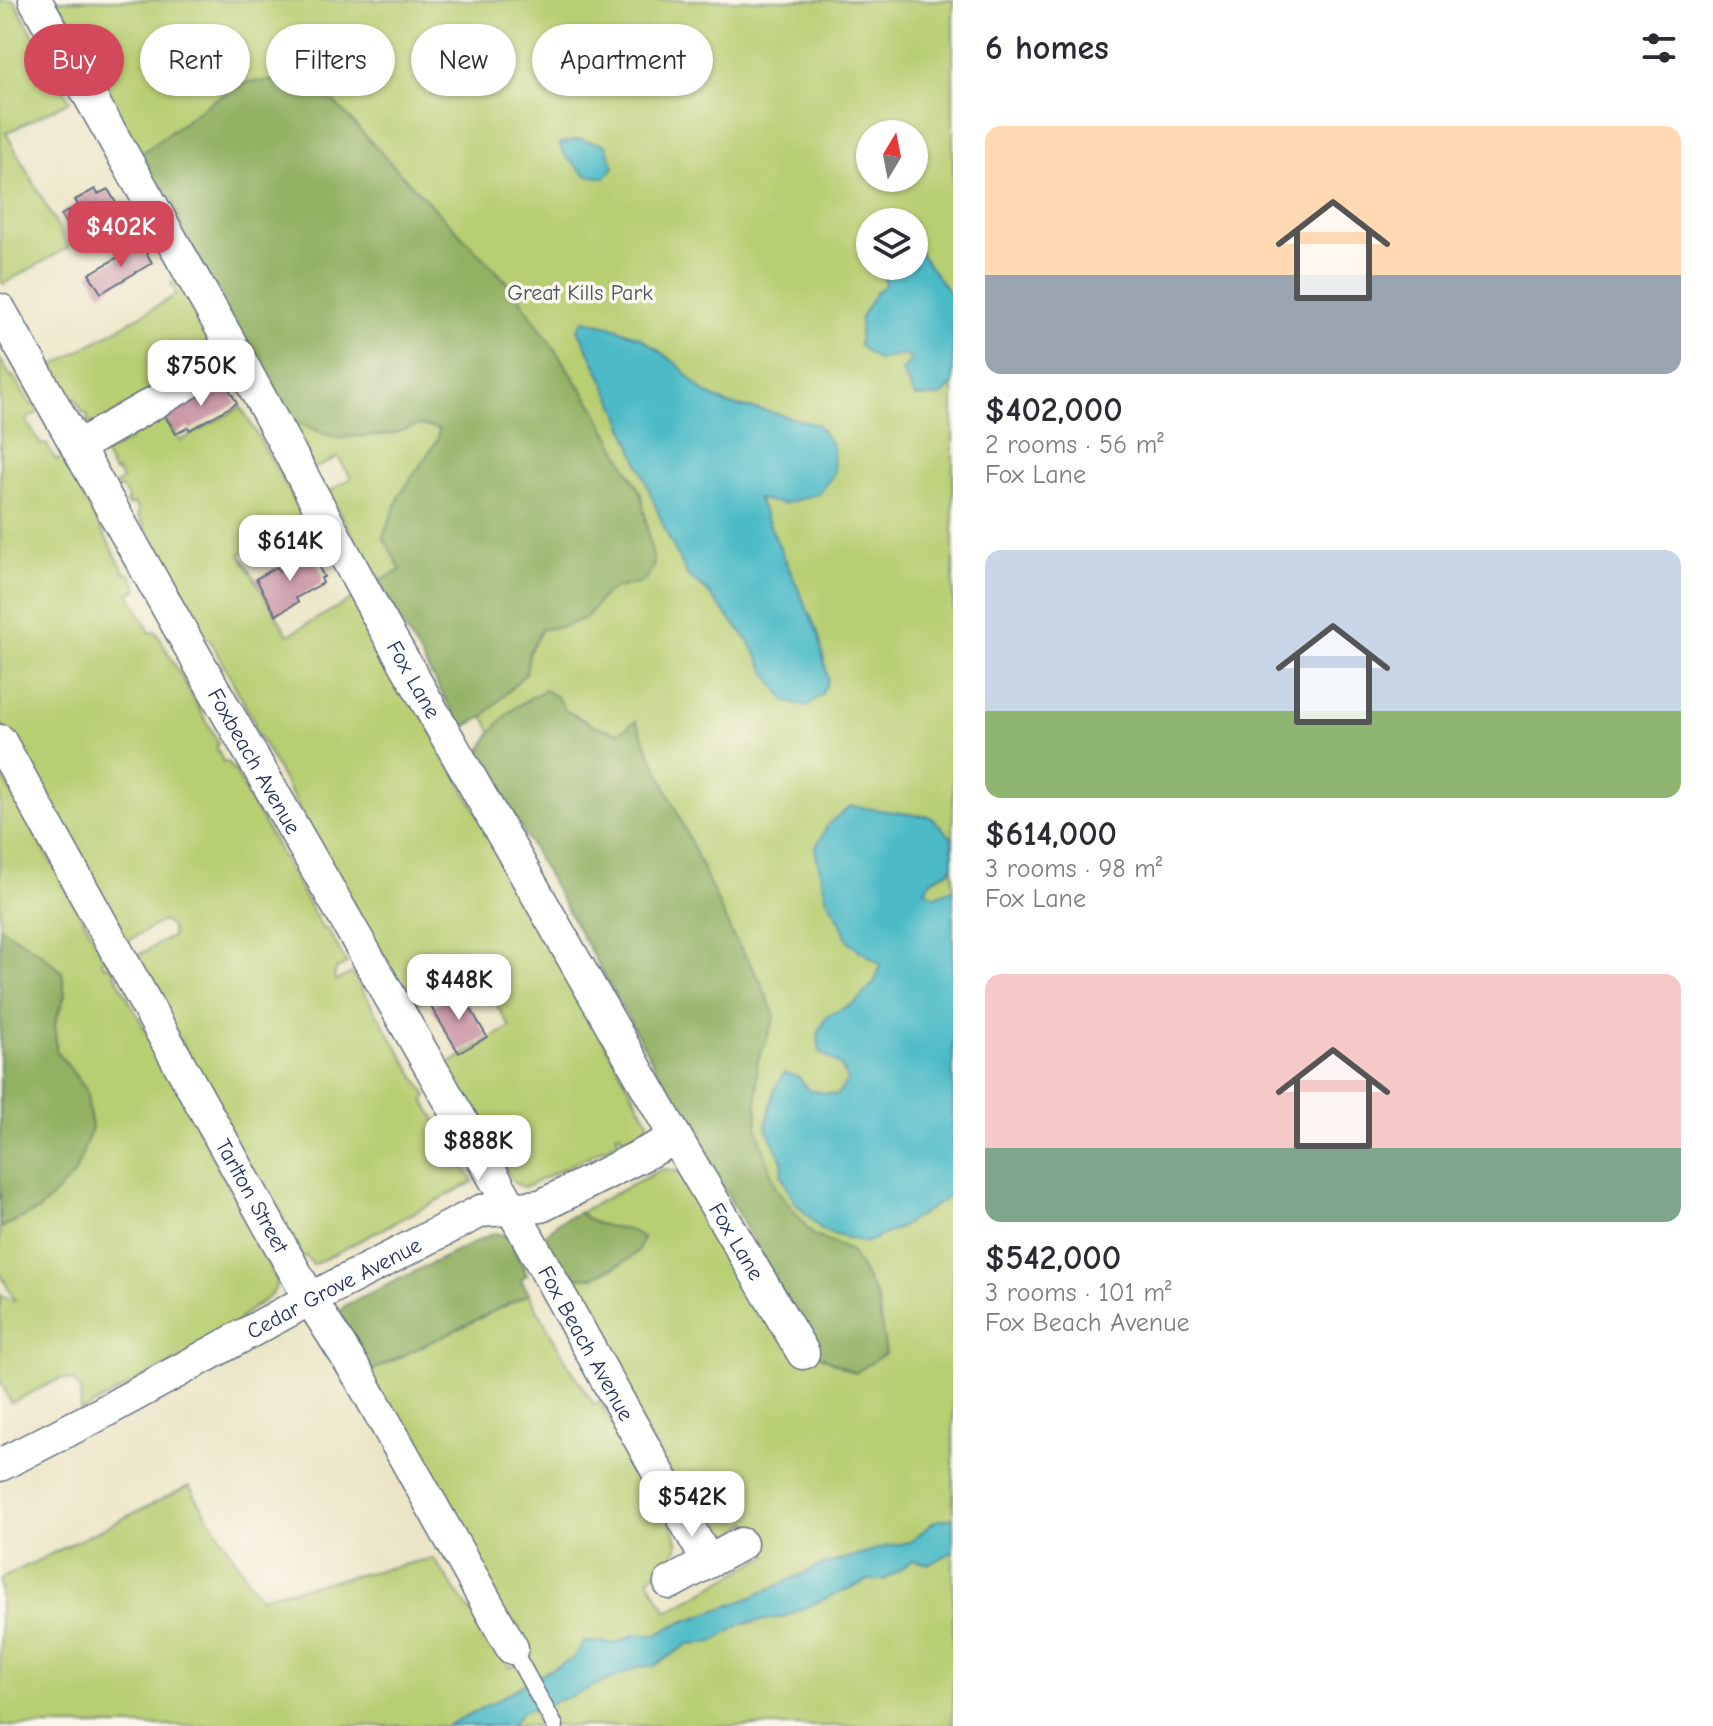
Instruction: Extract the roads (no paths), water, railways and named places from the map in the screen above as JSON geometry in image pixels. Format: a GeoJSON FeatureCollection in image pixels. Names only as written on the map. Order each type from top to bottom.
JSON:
{"type":"FeatureCollection","features":[{"type":"Feature","properties":{"kind":"street","name":"Fox Lane"},"geometry":{"type":"LineString","coordinates":[[35,0],[237,355],[378,616],[676,1138],[803,1353]]}},
{"type":"Feature","properties":{"kind":"street","name":"Foxbeach Avenue"},"geometry":{"type":"LineString","coordinates":[[0,310],[512,1209]]}},
{"type":"Feature","properties":{"kind":"street"},"geometry":{"type":"LineString","coordinates":[[77,447],[237,355]]}},
{"type":"Feature","properties":{"kind":"street","name":"Tarlton Street"},"geometry":{"type":"LineString","coordinates":[[0,741],[310,1299],[359,1376],[512,1648]]}},
{"type":"Feature","properties":{"kind":"street","name":"Cedar Grove Avenue"},"geometry":{"type":"LineString","coordinates":[[0,1465],[481,1211],[541,1206],[676,1138]]}},
{"type":"Feature","properties":{"kind":"street","name":"Fox Beach Avenue"},"geometry":{"type":"LineString","coordinates":[[512,1209],[708,1562]]}},
{"type":"Feature","properties":{"kind":"street"},"geometry":{"type":"LineString","coordinates":[[670,1583],[741,1544]]}},
{"type":"Feature","properties":{"kind":"lane"},"geometry":{"type":"LineString","coordinates":[[512,1648],[555,1726]]}},
{"type":"Feature","properties":{"kind":"water"},"geometry":{"type":"Polygon","coordinates":[[[580,139],[606,145],[614,167],[605,178],[586,175],[566,157],[559,144],[580,139]]]}},
{"type":"Feature","properties":{"kind":"water"},"geometry":{"type":"Polygon","coordinates":[[[928,264],[953,298],[953,385],[941,396],[915,397],[902,372],[911,359],[902,354],[878,360],[859,346],[861,317],[875,294],[886,284],[884,280],[928,280],[928,264]]]}},
{"type":"Feature","properties":{"kind":"water"},"geometry":{"type":"Polygon","coordinates":[[[584,320],[641,338],[677,364],[704,392],[727,404],[818,425],[833,446],[834,474],[818,494],[783,504],[758,499],[819,635],[828,680],[822,694],[807,707],[787,702],[750,643],[707,591],[688,576],[666,532],[616,407],[578,329],[584,320]]]}},
{"type":"Feature","properties":{"kind":"water"},"geometry":{"type":"Polygon","coordinates":[[[851,806],[931,817],[952,838],[953,864],[949,871],[932,879],[925,890],[935,896],[953,889],[953,1194],[901,1227],[865,1243],[823,1231],[796,1204],[781,1175],[783,1163],[766,1127],[774,1091],[784,1073],[799,1077],[808,1090],[837,1095],[848,1080],[841,1066],[820,1052],[818,1034],[827,1016],[855,1003],[875,982],[880,964],[849,943],[826,897],[815,849],[829,823],[851,806]]]}},
{"type":"Feature","properties":{"kind":"water"},"geometry":{"type":"Polygon","coordinates":[[[953,1518],[953,1552],[929,1564],[912,1560],[884,1580],[869,1580],[783,1617],[741,1624],[713,1642],[689,1644],[654,1666],[638,1667],[572,1696],[522,1712],[511,1726],[446,1726],[573,1659],[583,1642],[615,1644],[635,1634],[656,1635],[820,1566],[910,1542],[935,1521],[953,1518]]]}},
{"type":"Feature","properties":{"kind":"park label","name":"Great Kills Park"},"geometry":{"type":"Point","coordinates":[580,292]}}]}
